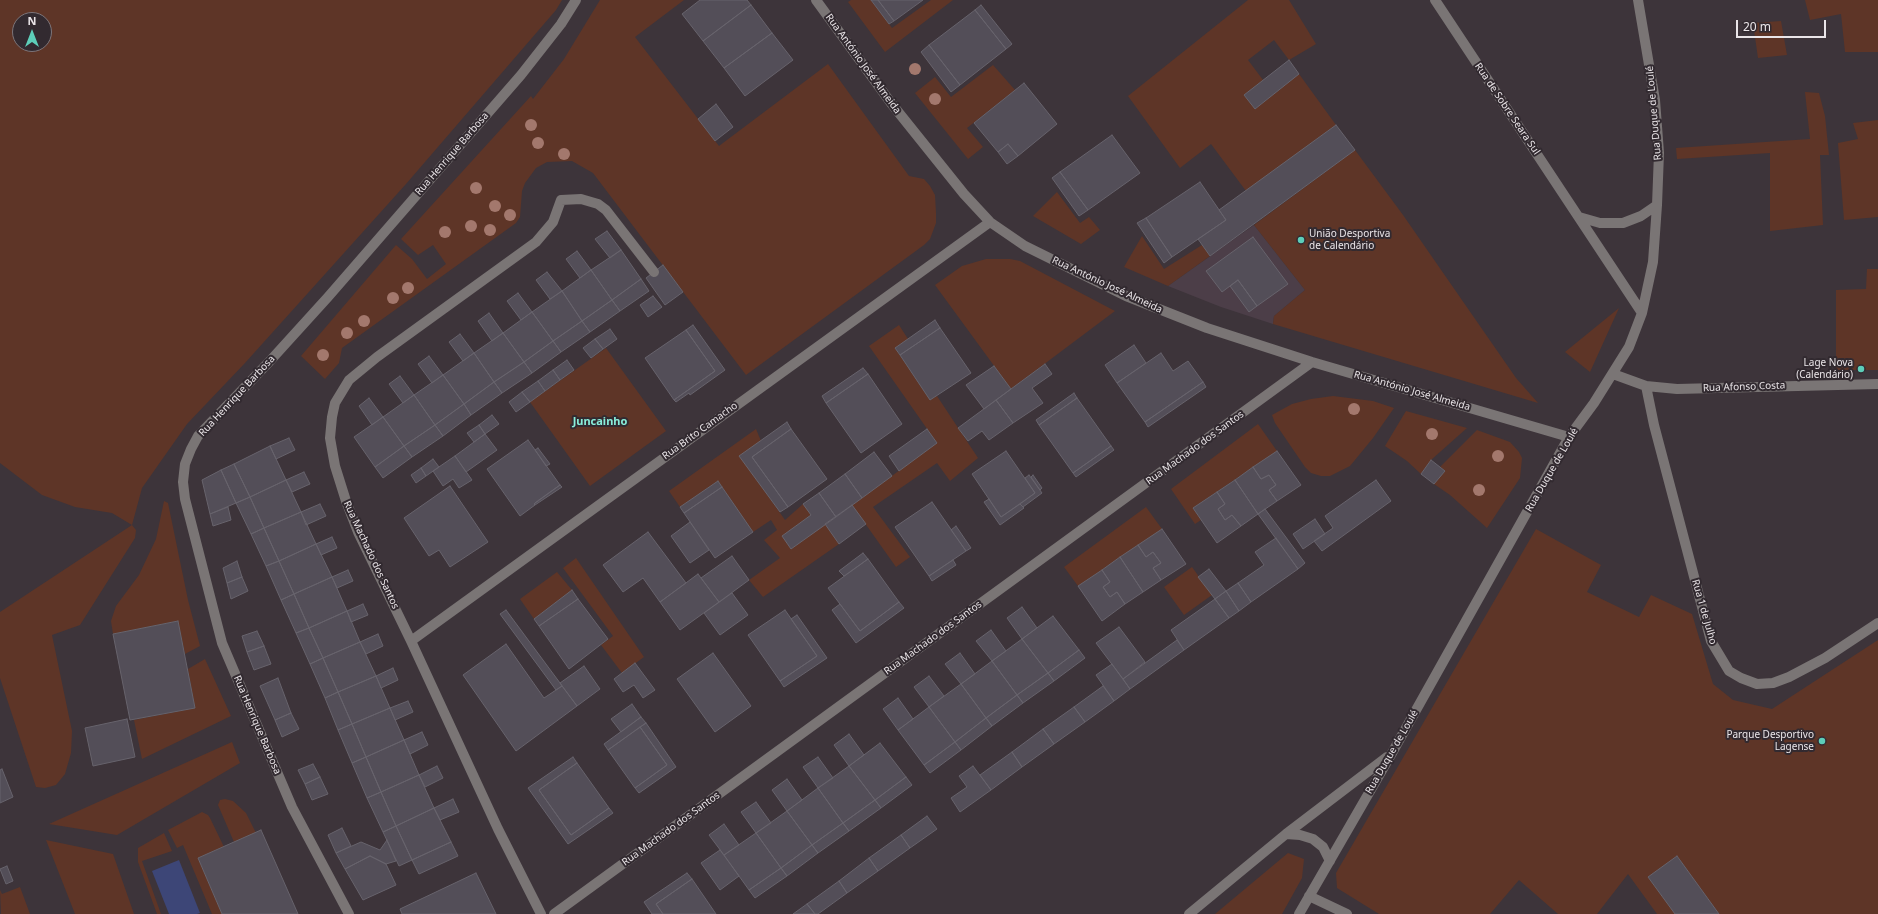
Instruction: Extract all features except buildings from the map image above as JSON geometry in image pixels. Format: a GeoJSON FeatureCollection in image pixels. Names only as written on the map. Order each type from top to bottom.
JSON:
{"type":"FeatureCollection","features":[{"type":"Feature","properties":{"kind":"street","name":"Rua Henrique Barbosa"},"geometry":{"type":"LineString","coordinates":[[349,914],[292,807],[222,643],[185,499],[183,482],[186,464],[191,449],[198,436],[270,362],[521,75],[557,30],[576,0]]}},
{"type":"Feature","properties":{"kind":"street","name":"Rua António José Almeida"},"geometry":{"type":"LineString","coordinates":[[816,0],[938,163],[990,222],[1025,246],[1126,296],[1200,325],[1312,362],[1569,437]]}},
{"type":"Feature","properties":{"kind":"street","name":"Rua de Sobre Seara Sul"},"geometry":{"type":"LineString","coordinates":[[1435,0],[1642,313]]}},
{"type":"Feature","properties":{"kind":"street","name":"Rua Duque de Loulé"},"geometry":{"type":"LineString","coordinates":[[1299,914],[1392,753],[1569,437],[1613,374],[1629,347],[1642,313],[1652,262],[1657,205],[1659,152],[1655,100],[1638,0]]}},
{"type":"Feature","properties":{"kind":"street","name":"Rua Machado dos Santos"},"geometry":{"type":"LineString","coordinates":[[541,914],[494,822],[411,641],[358,532],[338,477],[330,438],[332,417],[335,403],[349,380],[368,364],[536,242],[551,224],[561,200],[581,199],[598,204],[606,210],[654,272]]}},
{"type":"Feature","properties":{"kind":"street"},"geometry":{"type":"LineString","coordinates":[[1579,217],[1600,223],[1623,223],[1641,216],[1657,205]]}},
{"type":"Feature","properties":{"kind":"street","name":"Rua Brito Camacho"},"geometry":{"type":"LineString","coordinates":[[411,641],[990,222]]}},
{"type":"Feature","properties":{"kind":"street","name":"Rua Machado dos Santos"},"geometry":{"type":"LineString","coordinates":[[554,914],[1312,362]]}},
{"type":"Feature","properties":{"kind":"street","name":"Rua Afonso Costa"},"geometry":{"type":"LineString","coordinates":[[1613,374],[1646,386],[1677,389],[1878,384]]}},
{"type":"Feature","properties":{"kind":"street","name":"Rua 1 de Julho"},"geometry":{"type":"LineString","coordinates":[[1646,386],[1711,641],[1729,671],[1741,678],[1757,684],[1773,683],[1789,678],[1825,658],[1878,623]]}},
{"type":"Feature","properties":{"kind":"street"},"geometry":{"type":"LineString","coordinates":[[1189,914],[1286,834],[1392,753]]}},
{"type":"Feature","properties":{"kind":"street"},"geometry":{"type":"LineString","coordinates":[[1286,834],[1300,835],[1313,839],[1323,847],[1330,861]]}},
{"type":"Feature","properties":{"kind":"street"},"geometry":{"type":"LineString","coordinates":[[1309,896],[1347,914]]}},
{"type":"Feature","properties":{"kind":"shaded area"},"geometry":{"type":"Polygon","coordinates":[[[0,0],[562,0],[556,10],[406,184],[245,363],[187,424],[142,488],[132,525],[112,513],[75,507],[42,495],[0,463],[0,0]]]}},
{"type":"Feature","properties":{"kind":"shaded area"},"geometry":{"type":"Polygon","coordinates":[[[600,0],[684,0],[635,37],[719,146],[828,64],[909,176],[924,179],[930,186],[935,195],[936,223],[930,239],[924,245],[746,375],[593,173],[572,161],[547,162],[536,168],[525,183],[522,191],[520,217],[516,223],[342,348],[339,363],[325,379],[301,356],[396,245],[412,259],[427,279],[446,264],[433,245],[418,255],[401,239],[531,96],[533,99],[564,59],[600,0]]]}},
{"type":"Feature","properties":{"kind":"shaded area"},"geometry":{"type":"Polygon","coordinates":[[[851,0],[871,0],[892,28],[931,0],[953,0],[885,52],[848,2],[851,0]]]}},
{"type":"Feature","properties":{"kind":"shaded area"},"geometry":{"type":"Polygon","coordinates":[[[1248,0],[1289,0],[1316,44],[1289,60],[1274,40],[1248,60],[1263,80],[1244,95],[1255,109],[1299,74],[1336,125],[1246,191],[1211,144],[1180,168],[1128,96],[1248,0]]]}},
{"type":"Feature","properties":{"kind":"shaded area"},"geometry":{"type":"Polygon","coordinates":[[[1805,0],[1878,0],[1878,52],[1845,52],[1841,14],[1810,20],[1805,0]]]}},
{"type":"Feature","properties":{"kind":"shaded area"},"geometry":{"type":"Polygon","coordinates":[[[1781,21],[1787,55],[1758,58],[1753,23],[1781,21]]]}},
{"type":"Feature","properties":{"kind":"shaded area"},"geometry":{"type":"Polygon","coordinates":[[[993,65],[1015,90],[967,128],[983,147],[968,159],[915,93],[935,77],[951,97],[993,65]]]}},
{"type":"Feature","properties":{"kind":"shaded area"},"geometry":{"type":"Polygon","coordinates":[[[1805,92],[1819,93],[1825,116],[1829,155],[1820,155],[1823,225],[1770,231],[1770,153],[1677,159],[1676,148],[1810,139],[1805,92]]]}},
{"type":"Feature","properties":{"kind":"shaded area"},"geometry":{"type":"Polygon","coordinates":[[[1878,120],[1878,217],[1844,220],[1838,143],[1858,139],[1853,123],[1878,120]]]}},
{"type":"Feature","properties":{"kind":"shaded area"},"geometry":{"type":"Polygon","coordinates":[[[1355,150],[1403,215],[1516,378],[1538,403],[1273,324],[1274,316],[1305,290],[1254,225],[1355,150]]]}},
{"type":"Feature","properties":{"kind":"shaded area"},"geometry":{"type":"Polygon","coordinates":[[[1057,192],[1080,223],[1089,217],[1100,230],[1081,244],[1033,216],[1057,192]]]}},
{"type":"Feature","properties":{"kind":"shaded area"},"geometry":{"type":"Polygon","coordinates":[[[1254,225],[1305,290],[1274,316],[1273,324],[1221,307],[1168,286],[1254,225]]]}},
{"type":"Feature","properties":{"kind":"shaded area"},"geometry":{"type":"Polygon","coordinates":[[[1142,236],[1164,269],[1202,245],[1210,256],[1168,286],[1124,267],[1142,236]]]}},
{"type":"Feature","properties":{"kind":"shaded area"},"geometry":{"type":"Polygon","coordinates":[[[986,259],[1010,259],[1020,261],[1115,311],[1011,389],[935,285],[962,266],[986,259]]]}},
{"type":"Feature","properties":{"kind":"shaded area"},"geometry":{"type":"Polygon","coordinates":[[[1867,269],[1878,269],[1878,370],[1836,370],[1836,290],[1866,289],[1867,269]]]}},
{"type":"Feature","properties":{"kind":"shaded area"},"geometry":{"type":"Polygon","coordinates":[[[1619,308],[1590,372],[1565,352],[1619,308]]]}},
{"type":"Feature","properties":{"kind":"shaded area"},"geometry":{"type":"Polygon","coordinates":[[[899,325],[908,339],[895,348],[930,400],[937,396],[978,458],[950,481],[937,463],[873,507],[910,557],[896,567],[852,505],[937,443],[869,346],[899,325]]]}},
{"type":"Feature","properties":{"kind":"shaded area"},"geometry":{"type":"Polygon","coordinates":[[[606,348],[666,431],[590,486],[530,402],[606,348]]]}},
{"type":"Feature","properties":{"kind":"shaded area"},"geometry":{"type":"Polygon","coordinates":[[[1333,396],[1373,401],[1394,408],[1373,438],[1350,466],[1330,476],[1321,476],[1311,473],[1305,467],[1275,423],[1272,415],[1292,404],[1311,399],[1333,396]]]}},
{"type":"Feature","properties":{"kind":"shaded area"},"geometry":{"type":"Polygon","coordinates":[[[1406,411],[1467,428],[1431,460],[1421,474],[1407,461],[1385,446],[1406,411]]]}},
{"type":"Feature","properties":{"kind":"shaded area"},"geometry":{"type":"Polygon","coordinates":[[[1258,424],[1277,451],[1193,508],[1201,520],[1195,524],[1171,489],[1258,424]]]}},
{"type":"Feature","properties":{"kind":"shaded area"},"geometry":{"type":"Polygon","coordinates":[[[756,429],[761,441],[740,456],[785,520],[803,504],[811,515],[783,536],[791,549],[825,524],[839,544],[763,597],[749,580],[780,558],[764,540],[777,530],[771,520],[753,532],[718,481],[680,507],[669,491],[756,429]]]}},
{"type":"Feature","properties":{"kind":"shaded area"},"geometry":{"type":"Polygon","coordinates":[[[1477,430],[1510,442],[1522,458],[1520,478],[1487,528],[1450,495],[1434,484],[1445,471],[1440,467],[1477,430]]]}},
{"type":"Feature","properties":{"kind":"shaded area"},"geometry":{"type":"Polygon","coordinates":[[[164,501],[168,503],[188,600],[200,646],[185,654],[178,621],[113,634],[111,621],[116,606],[139,575],[156,539],[164,501]]]}},
{"type":"Feature","properties":{"kind":"shaded area"},"geometry":{"type":"Polygon","coordinates":[[[1146,507],[1162,529],[1078,586],[1064,567],[1146,507]]]}},
{"type":"Feature","properties":{"kind":"shaded area"},"geometry":{"type":"Polygon","coordinates":[[[132,525],[136,530],[135,538],[80,625],[52,635],[72,731],[71,753],[65,774],[56,785],[45,788],[36,787],[0,678],[0,612],[132,525]]]}},
{"type":"Feature","properties":{"kind":"shaded area"},"geometry":{"type":"Polygon","coordinates":[[[1536,529],[1601,565],[1587,592],[1639,617],[1651,595],[1692,614],[1713,684],[1733,700],[1772,709],[1878,640],[1878,914],[1719,914],[1677,856],[1648,877],[1675,914],[1657,914],[1628,874],[1597,914],[1558,914],[1519,880],[1490,914],[1379,914],[1337,888],[1336,873],[1536,529]]]}},
{"type":"Feature","properties":{"kind":"shaded area"},"geometry":{"type":"Polygon","coordinates":[[[576,558],[644,657],[622,673],[601,645],[613,636],[563,568],[576,558]]]}},
{"type":"Feature","properties":{"kind":"shaded area"},"geometry":{"type":"Polygon","coordinates":[[[1192,567],[1212,595],[1184,615],[1164,587],[1192,567]]]}},
{"type":"Feature","properties":{"kind":"shaded area"},"geometry":{"type":"Polygon","coordinates":[[[557,572],[572,590],[534,619],[520,599],[557,572]]]}},
{"type":"Feature","properties":{"kind":"shaded area"},"geometry":{"type":"Polygon","coordinates":[[[205,659],[231,716],[142,759],[134,720],[195,708],[188,669],[205,659]]]}},
{"type":"Feature","properties":{"kind":"shaded area"},"geometry":{"type":"Polygon","coordinates":[[[232,742],[240,763],[117,835],[49,824],[232,742]]]}},
{"type":"Feature","properties":{"kind":"shaded area"},"geometry":{"type":"Polygon","coordinates":[[[225,799],[233,801],[246,813],[256,833],[234,842],[218,805],[220,800],[225,799]]]}},
{"type":"Feature","properties":{"kind":"shaded area"},"geometry":{"type":"Polygon","coordinates":[[[202,812],[210,818],[224,847],[198,858],[222,914],[212,914],[183,845],[177,848],[168,830],[202,812]]]}},
{"type":"Feature","properties":{"kind":"shaded area"},"geometry":{"type":"Polygon","coordinates":[[[164,833],[172,851],[142,861],[161,914],[157,914],[138,862],[138,848],[164,833]]]}},
{"type":"Feature","properties":{"kind":"shaded area"},"geometry":{"type":"Polygon","coordinates":[[[46,840],[113,854],[134,914],[75,914],[46,840]]]}},
{"type":"Feature","properties":{"kind":"shaded area"},"geometry":{"type":"Polygon","coordinates":[[[1288,853],[1304,859],[1302,878],[1282,914],[1215,914],[1288,853]]]}},
{"type":"Feature","properties":{"kind":"shaded area"},"geometry":{"type":"Polygon","coordinates":[[[20,887],[30,914],[1,914],[0,890],[2,894],[20,887]]]}},
{"type":"Feature","properties":{"kind":"water"},"geometry":{"type":"Polygon","coordinates":[[[179,860],[200,913],[169,914],[152,871],[179,860]]]}},
{"type":"Feature","properties":{"kind":"place","name":"União Desportiva de Calendário"},"geometry":{"type":"Point","coordinates":[1301,240]}},
{"type":"Feature","properties":{"kind":"place","name":"Lage Nova (Calendário)"},"geometry":{"type":"Point","coordinates":[1861,369]}},
{"type":"Feature","properties":{"kind":"place","name":"Parque Desportivo Lagense"},"geometry":{"type":"Point","coordinates":[1822,741]}},
{"type":"Feature","properties":{"kind":"district","name":"Juncainho"},"geometry":{"type":"Point","coordinates":[600,422]}}]}
